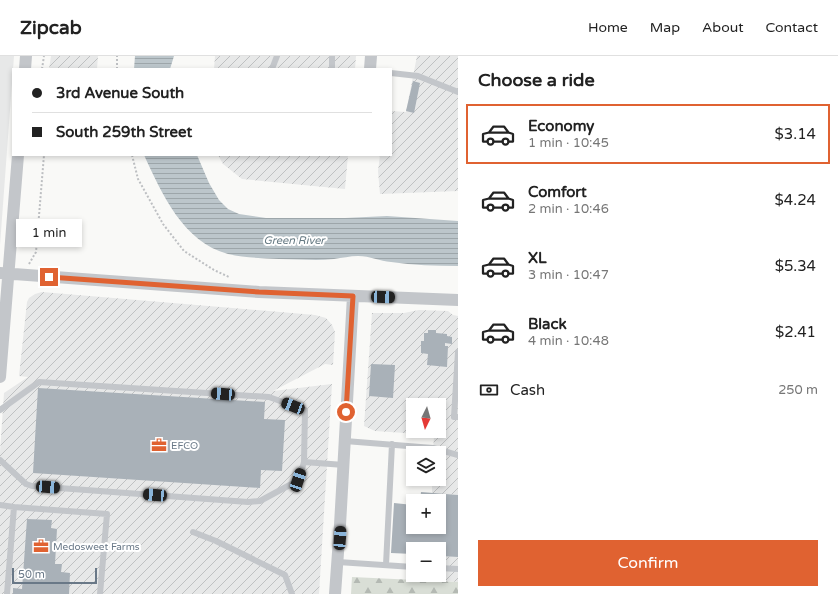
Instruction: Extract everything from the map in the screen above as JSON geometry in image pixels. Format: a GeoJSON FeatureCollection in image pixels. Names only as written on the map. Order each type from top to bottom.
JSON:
{"type":"FeatureCollection","features":[{"type":"Feature","properties":{"kind":"street"},"geometry":{"type":"LineString","coordinates":[[25,68],[26,56]]}},
{"type":"Feature","properties":{"kind":"street"},"geometry":{"type":"LineString","coordinates":[[370,68],[371,56]]}},
{"type":"Feature","properties":{"kind":"street"},"geometry":{"type":"LineString","coordinates":[[0,377],[4,273],[18,156]]}},
{"type":"Feature","properties":{"kind":"street"},"geometry":{"type":"LineString","coordinates":[[4,273],[252,292],[458,300]]}},
{"type":"Feature","properties":{"kind":"street"},"geometry":{"type":"LineString","coordinates":[[335,594],[344,465],[353,296]]}},
{"type":"Feature","properties":{"kind":"lane"},"geometry":{"type":"LineString","coordinates":[[272,68],[277,56]]}},
{"type":"Feature","properties":{"kind":"lane"},"geometry":{"type":"LineString","coordinates":[[332,56],[332,68]]}},
{"type":"Feature","properties":{"kind":"lane"},"geometry":{"type":"LineString","coordinates":[[392,73],[418,76],[458,92]]}},
{"type":"Feature","properties":{"kind":"lane"},"geometry":{"type":"LineString","coordinates":[[458,352],[454,417],[458,417]]}},
{"type":"Feature","properties":{"kind":"lane"},"geometry":{"type":"LineString","coordinates":[[0,410],[38,382],[269,397],[305,410],[304,462],[298,480],[260,501],[248,502],[32,486],[26,484],[0,460]]}},
{"type":"Feature","properties":{"kind":"lane"},"geometry":{"type":"LineString","coordinates":[[345,441],[433,448],[458,455]]}},
{"type":"Feature","properties":{"kind":"lane"},"geometry":{"type":"LineString","coordinates":[[386,565],[392,444]]}},
{"type":"Feature","properties":{"kind":"lane"},"geometry":{"type":"LineString","coordinates":[[304,462],[344,465]]}},
{"type":"Feature","properties":{"kind":"lane"},"geometry":{"type":"LineString","coordinates":[[0,505],[107,514],[100,594]]}},
{"type":"Feature","properties":{"kind":"lane"},"geometry":{"type":"LineString","coordinates":[[7,594],[14,507]]}},
{"type":"Feature","properties":{"kind":"lane"},"geometry":{"type":"LineString","coordinates":[[193,532],[216,541],[285,575],[292,594]]}},
{"type":"Feature","properties":{"kind":"lane"},"geometry":{"type":"LineString","coordinates":[[338,562],[406,566]]}},
{"type":"Feature","properties":{"kind":"lane"},"geometry":{"type":"LineString","coordinates":[[446,568],[458,569]]}},
{"type":"Feature","properties":{"kind":"path"},"geometry":{"type":"LineString","coordinates":[[42,68],[44,56]]}},
{"type":"Feature","properties":{"kind":"path"},"geometry":{"type":"LineString","coordinates":[[117,68],[118,56]]}},
{"type":"Feature","properties":{"kind":"path"},"geometry":{"type":"LineString","coordinates":[[27,267],[36,252],[44,156]]}},
{"type":"Feature","properties":{"kind":"path"},"geometry":{"type":"LineString","coordinates":[[132,156],[138,179],[163,224],[184,251],[214,270],[232,279]]}},
{"type":"Feature","properties":{"kind":"shaded area"},"geometry":{"type":"Polygon","coordinates":[[[0,56],[14,56],[12,68],[0,245],[0,56]]]}},
{"type":"Feature","properties":{"kind":"shaded area"},"geometry":{"type":"Polygon","coordinates":[[[51,56],[98,56],[97,68],[49,68],[51,56]]]}},
{"type":"Feature","properties":{"kind":"shaded area"},"geometry":{"type":"Polygon","coordinates":[[[215,56],[356,56],[355,68],[214,68],[215,56]]]}},
{"type":"Feature","properties":{"kind":"shaded area"},"geometry":{"type":"Polygon","coordinates":[[[417,56],[458,56],[458,191],[380,194],[378,171],[380,156],[392,156],[392,111],[406,112],[417,56]]]}},
{"type":"Feature","properties":{"kind":"shaded area"},"geometry":{"type":"Polygon","coordinates":[[[219,156],[348,156],[345,189],[242,179],[223,164],[219,156]]]}},
{"type":"Feature","properties":{"kind":"shaded area"},"geometry":{"type":"Polygon","coordinates":[[[42,292],[315,315],[326,318],[332,325],[335,332],[333,365],[325,364],[273,391],[332,384],[319,594],[0,594],[0,452],[4,393],[28,377],[19,376],[27,302],[29,298],[35,294],[42,292]]]}},
{"type":"Feature","properties":{"kind":"shaded area"},"geometry":{"type":"Polygon","coordinates":[[[419,310],[448,311],[453,315],[458,316],[458,495],[432,493],[432,486],[446,486],[446,446],[433,446],[434,438],[446,438],[446,398],[406,398],[406,433],[375,431],[364,426],[372,313],[404,313],[419,310]]]}},
{"type":"Feature","properties":{"kind":"shaded area"},"geometry":{"type":"Polygon","coordinates":[[[446,556],[458,557],[458,582],[446,581],[446,556]]]}},
{"type":"Feature","properties":{"kind":"green space"},"geometry":{"type":"Polygon","coordinates":[[[352,577],[406,580],[406,582],[458,582],[458,594],[351,594],[352,577]]]}},
{"type":"Feature","properties":{"kind":"water"},"geometry":{"type":"Polygon","coordinates":[[[135,56],[174,56],[170,68],[134,68],[135,56]]]}},
{"type":"Feature","properties":{"kind":"water","name":"Green River"},"geometry":{"type":"Polygon","coordinates":[[[144,156],[197,156],[209,183],[219,200],[228,209],[239,214],[266,218],[345,218],[387,216],[458,221],[458,266],[408,264],[362,256],[314,260],[254,258],[228,254],[212,248],[198,239],[186,228],[176,215],[158,185],[144,156]]]}},
{"type":"Feature","properties":{"kind":"building"},"geometry":{"type":"Polygon","coordinates":[[[413,81],[420,83],[414,113],[406,111],[413,81]]]}},
{"type":"Feature","properties":{"kind":"building"},"geometry":{"type":"Polygon","coordinates":[[[428,330],[436,330],[436,333],[447,334],[447,336],[452,337],[452,344],[445,343],[445,346],[448,346],[447,367],[427,365],[428,354],[421,353],[421,341],[424,341],[424,333],[428,333],[428,330]]]}},
{"type":"Feature","properties":{"kind":"building"},"geometry":{"type":"Polygon","coordinates":[[[371,364],[395,365],[393,398],[369,396],[371,364]]]}},
{"type":"Feature","properties":{"kind":"building","name":"EFCO"},"geometry":{"type":"Polygon","coordinates":[[[38,388],[265,402],[264,419],[285,420],[282,471],[261,470],[260,488],[33,473],[38,388]]]}},
{"type":"Feature","properties":{"kind":"building"},"geometry":{"type":"Polygon","coordinates":[[[421,492],[446,494],[421,494],[421,492]]]}},
{"type":"Feature","properties":{"kind":"building"},"geometry":{"type":"Polygon","coordinates":[[[446,494],[458,495],[458,557],[446,556],[446,542],[406,542],[406,554],[391,553],[394,503],[406,504],[406,534],[446,534],[446,494]]]}},
{"type":"Feature","properties":{"kind":"building","name":"Medosweet Farms"},"geometry":{"type":"Polygon","coordinates":[[[27,519],[52,520],[51,528],[57,529],[55,564],[62,564],[61,572],[70,573],[69,594],[13,594],[13,588],[22,589],[27,519]]]}},
{"type":"Feature","properties":{"kind":"place","name":"EFCO"},"geometry":{"type":"Point","coordinates":[159,445]}},
{"type":"Feature","properties":{"kind":"place","name":"Medosweet Farms"},"geometry":{"type":"Point","coordinates":[41,546]}},
{"type":"Feature","properties":{"kind":"route"},"geometry":{"type":"LineString","coordinates":[[49,277],[259,292],[353,296],[346,412]]}}]}
